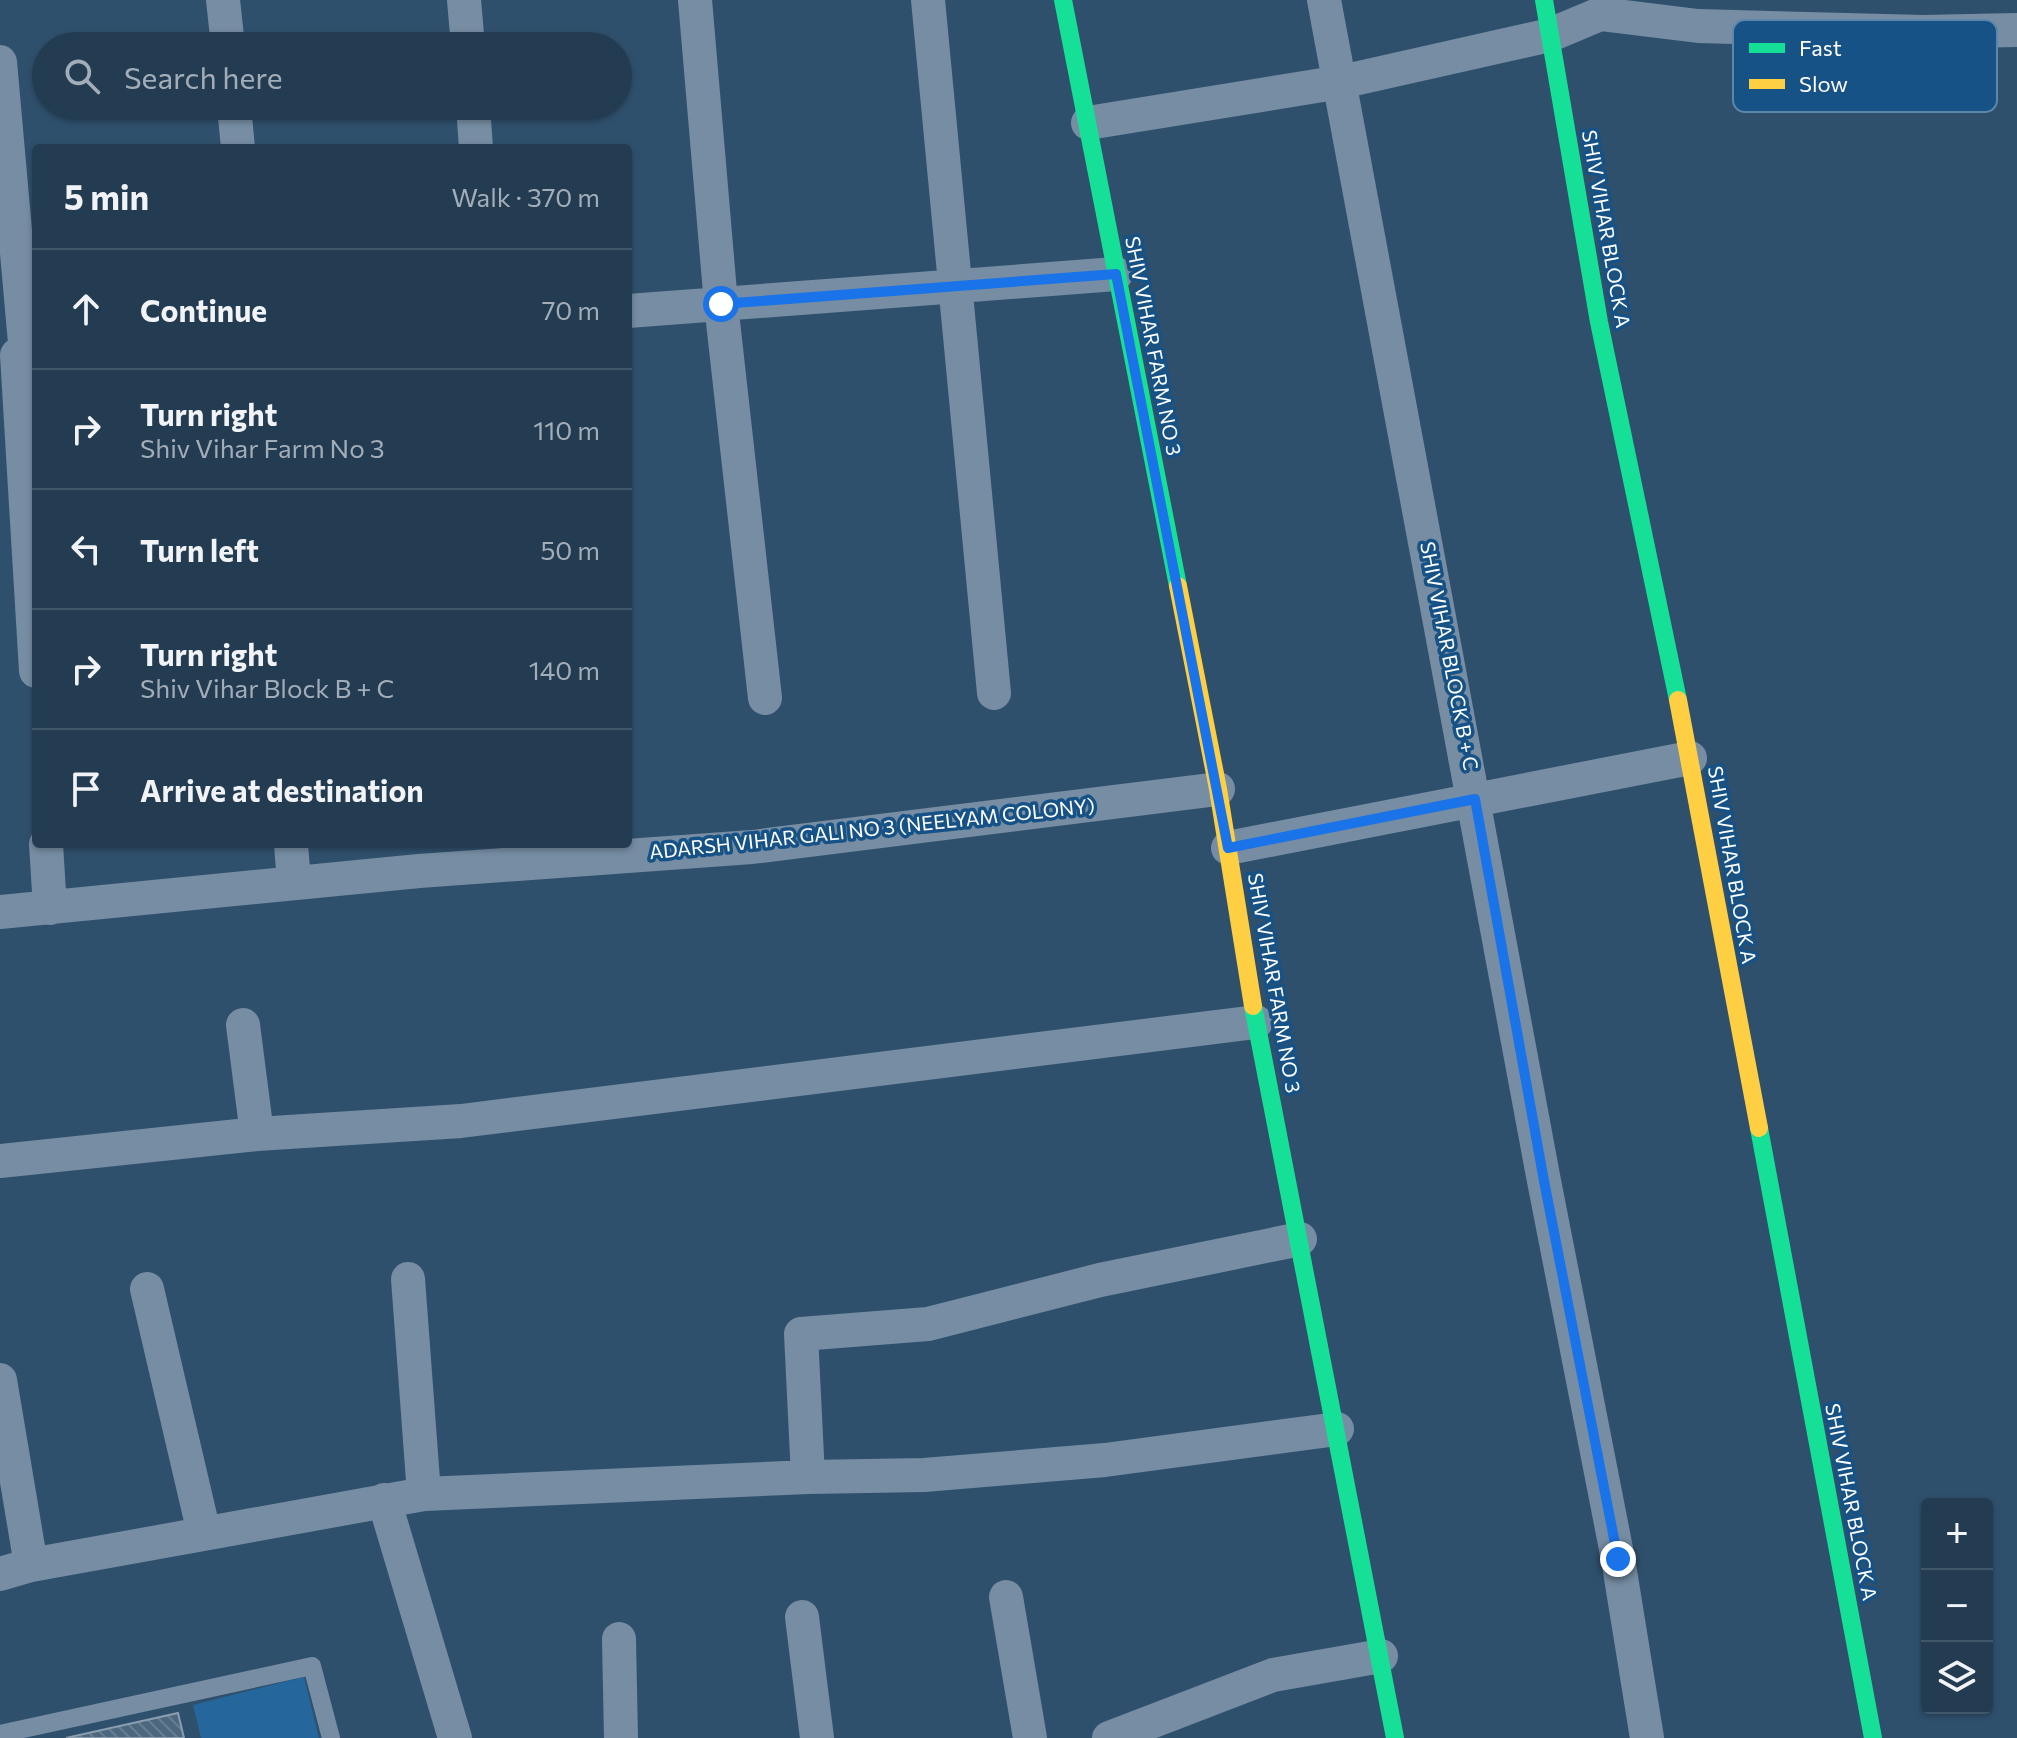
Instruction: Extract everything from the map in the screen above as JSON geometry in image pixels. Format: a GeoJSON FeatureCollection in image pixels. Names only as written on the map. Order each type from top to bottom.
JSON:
{"type":"FeatureCollection","features":[{"type":"Feature","properties":{"kind":"street"},"geometry":{"type":"LineString","coordinates":[[223,0],[226,32]]}},
{"type":"Feature","properties":{"kind":"street"},"geometry":{"type":"LineString","coordinates":[[464,0],[467,32]]}},
{"type":"Feature","properties":{"kind":"street"},"geometry":{"type":"LineString","coordinates":[[695,0],[721,304],[765,698]]}},
{"type":"Feature","properties":{"kind":"street"},"geometry":{"type":"LineString","coordinates":[[928,0],[994,693]]}},
{"type":"Feature","properties":{"kind":"street","name":"SHIV VIHAR FARM NO 3"},"geometry":{"type":"LineString","coordinates":[[1063,0],[1218,789],[1256,1022],[1395,1738]]}},
{"type":"Feature","properties":{"kind":"street","name":"SHIV VIHAR BLOCK B + C"},"geometry":{"type":"LineString","coordinates":[[1324,0],[1544,1181],[1618,1559],[1647,1738]]}},
{"type":"Feature","properties":{"kind":"street","name":"SHIV VIHAR BLOCK A"},"geometry":{"type":"LineString","coordinates":[[1544,0],[1599,322],[1690,758],[1873,1738]]}},
{"type":"Feature","properties":{"kind":"street"},"geometry":{"type":"LineString","coordinates":[[1088,123],[1341,82],[1550,35],[1600,14],[1698,26],[1733,27]]}},
{"type":"Feature","properties":{"kind":"street"},"geometry":{"type":"LineString","coordinates":[[1997,30],[2017,30]]}},
{"type":"Feature","properties":{"kind":"street"},"geometry":{"type":"LineString","coordinates":[[0,62],[32,592]]}},
{"type":"Feature","properties":{"kind":"street"},"geometry":{"type":"LineString","coordinates":[[235,120],[238,144]]}},
{"type":"Feature","properties":{"kind":"street"},"geometry":{"type":"LineString","coordinates":[[474,120],[476,144]]}},
{"type":"Feature","properties":{"kind":"street"},"geometry":{"type":"LineString","coordinates":[[632,311],[1116,274]]}},
{"type":"Feature","properties":{"kind":"street"},"geometry":{"type":"LineString","coordinates":[[1228,848],[1690,758]]}},
{"type":"Feature","properties":{"kind":"street","name":"ADARSH VIHAR GALI NO 3 (NEELYAM COLONY)"},"geometry":{"type":"LineString","coordinates":[[0,912],[419,871],[752,847],[1218,789]]}},
{"type":"Feature","properties":{"kind":"street"},"geometry":{"type":"LineString","coordinates":[[46,848],[50,908]]}},
{"type":"Feature","properties":{"kind":"street"},"geometry":{"type":"LineString","coordinates":[[291,848],[294,883]]}},
{"type":"Feature","properties":{"kind":"street"},"geometry":{"type":"LineString","coordinates":[[0,1161],[257,1134],[461,1121],[1256,1022]]}},
{"type":"Feature","properties":{"kind":"street"},"geometry":{"type":"LineString","coordinates":[[243,1025],[257,1134]]}},
{"type":"Feature","properties":{"kind":"street"},"geometry":{"type":"LineString","coordinates":[[808,1477],[801,1334],[928,1324],[1100,1280],[1300,1239]]}},
{"type":"Feature","properties":{"kind":"street"},"geometry":{"type":"LineString","coordinates":[[408,1279],[424,1494]]}},
{"type":"Feature","properties":{"kind":"street"},"geometry":{"type":"LineString","coordinates":[[147,1289],[204,1533]]}},
{"type":"Feature","properties":{"kind":"street"},"geometry":{"type":"LineString","coordinates":[[0,1380],[15,1570],[424,1494],[808,1477],[924,1475],[1105,1460],[1337,1429]]}},
{"type":"Feature","properties":{"kind":"street"},"geometry":{"type":"LineString","coordinates":[[384,1500],[455,1738]]}},
{"type":"Feature","properties":{"kind":"street"},"geometry":{"type":"LineString","coordinates":[[1006,1597],[1030,1738]]}},
{"type":"Feature","properties":{"kind":"street"},"geometry":{"type":"LineString","coordinates":[[802,1617],[817,1738]]}},
{"type":"Feature","properties":{"kind":"street"},"geometry":{"type":"LineString","coordinates":[[619,1639],[621,1738]]}},
{"type":"Feature","properties":{"kind":"street"},"geometry":{"type":"LineString","coordinates":[[1109,1738],[1273,1675],[1381,1656]]}},
{"type":"Feature","properties":{"kind":"lane"},"geometry":{"type":"LineString","coordinates":[[0,1734],[312,1666],[331,1738]]}},
{"type":"Feature","properties":{"kind":"shaded area"},"geometry":{"type":"Polygon","coordinates":[[[304,1677],[319,1738],[201,1738],[193,1705],[304,1677]]]}},
{"type":"Feature","properties":{"kind":"building"},"geometry":{"type":"Polygon","coordinates":[[[178,1713],[184,1738],[66,1738],[178,1713]]]}},
{"type":"Feature","properties":{"kind":"traffic: fast"},"geometry":{"type":"LineString","coordinates":[[1063,0],[1178,586]]}},
{"type":"Feature","properties":{"kind":"traffic: fast"},"geometry":{"type":"LineString","coordinates":[[1544,0],[1599,322],[1678,700]]}},
{"type":"Feature","properties":{"kind":"traffic: fast"},"geometry":{"type":"LineString","coordinates":[[1253,1006],[1395,1738]]}},
{"type":"Feature","properties":{"kind":"traffic: fast"},"geometry":{"type":"LineString","coordinates":[[1759,1128],[1873,1738]]}},
{"type":"Feature","properties":{"kind":"traffic: slow"},"geometry":{"type":"LineString","coordinates":[[1178,586],[1218,789],[1253,1006]]}},
{"type":"Feature","properties":{"kind":"traffic: slow"},"geometry":{"type":"LineString","coordinates":[[1678,700],[1759,1128]]}},
{"type":"Feature","properties":{"kind":"route"},"geometry":{"type":"LineString","coordinates":[[721,304],[1116,274],[1228,848],[1475,799],[1544,1181],[1618,1559]]}}]}
